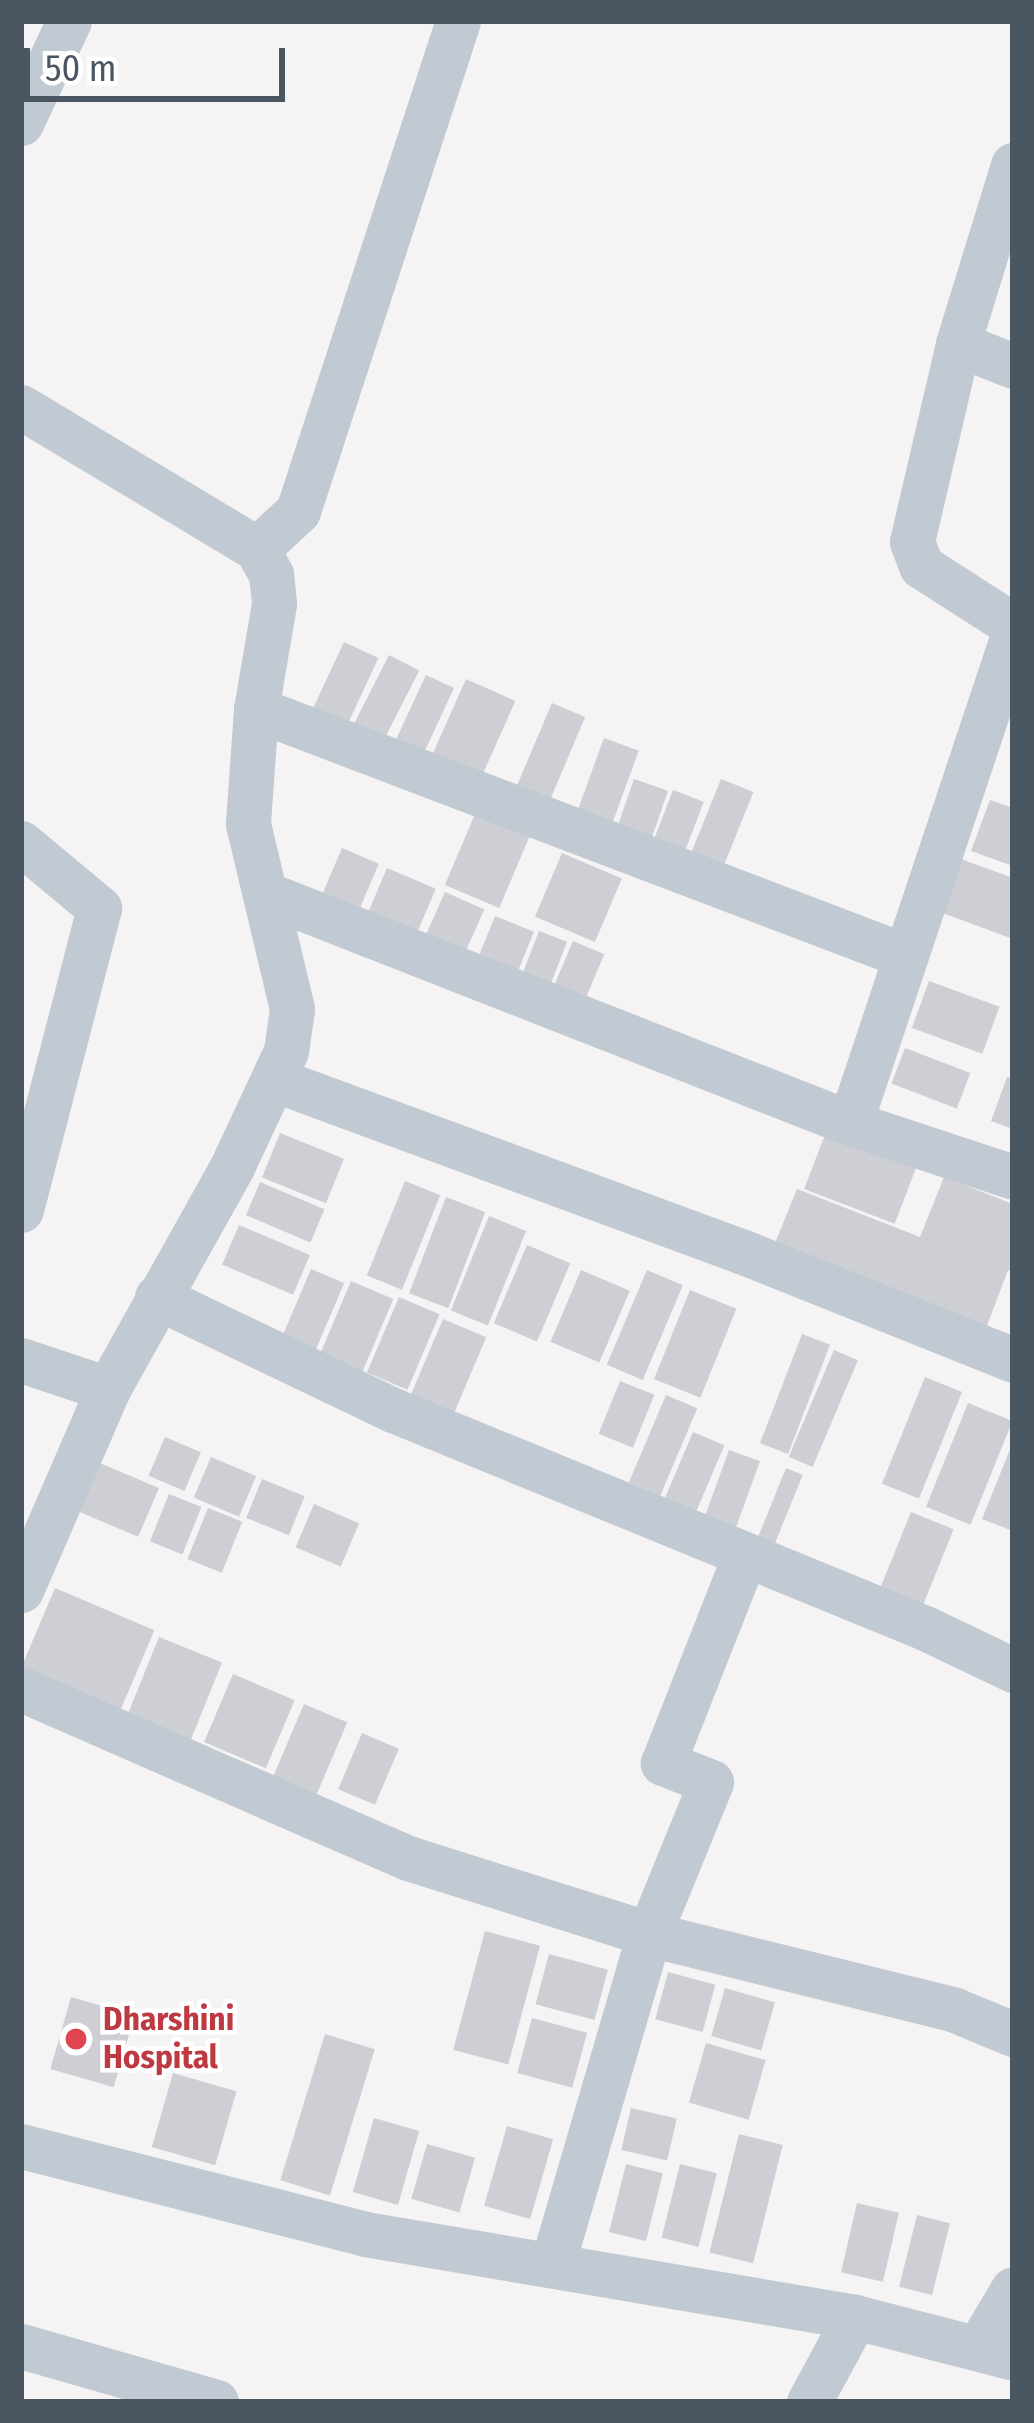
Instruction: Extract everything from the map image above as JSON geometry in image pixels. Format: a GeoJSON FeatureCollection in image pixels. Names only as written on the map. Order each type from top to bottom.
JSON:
{"type":"FeatureCollection","features":[{"type":"Feature","properties":{"kind":"street"},"geometry":{"type":"LineString","coordinates":[[21,123],[69,21]]}},
{"type":"Feature","properties":{"kind":"street"},"geometry":{"type":"LineString","coordinates":[[257,549],[298,511],[458,21]]}},
{"type":"Feature","properties":{"kind":"street"},"geometry":{"type":"LineString","coordinates":[[1013,164],[958,344],[912,552],[921,566],[1013,625]]}},
{"type":"Feature","properties":{"kind":"street"},"geometry":{"type":"LineString","coordinates":[[958,344],[1013,365]]}},
{"type":"Feature","properties":{"kind":"street"},"geometry":{"type":"LineString","coordinates":[[21,407],[257,549],[271,574],[274,604],[256,709],[248,824],[292,1009],[286,1051],[232,1168],[108,1390],[21,1590]]}},
{"type":"Feature","properties":{"kind":"street"},"geometry":{"type":"LineString","coordinates":[[850,1123],[1013,635]]}},
{"type":"Feature","properties":{"kind":"street"},"geometry":{"type":"LineString","coordinates":[[256,709],[906,956]]}},
{"type":"Feature","properties":{"kind":"street"},"geometry":{"type":"LineString","coordinates":[[21,843],[99,908],[24,1190]]}},
{"type":"Feature","properties":{"kind":"street"},"geometry":{"type":"LineString","coordinates":[[266,894],[850,1123],[1013,1178]]}},
{"type":"Feature","properties":{"kind":"street"},"geometry":{"type":"LineString","coordinates":[[273,1079],[741,1251],[1013,1360]]}},
{"type":"Feature","properties":{"kind":"street"},"geometry":{"type":"LineString","coordinates":[[157,1298],[394,1410],[925,1628],[1013,1670]]}},
{"type":"Feature","properties":{"kind":"street"},"geometry":{"type":"LineString","coordinates":[[21,1360],[108,1390]]}},
{"type":"Feature","properties":{"kind":"street"},"geometry":{"type":"LineString","coordinates":[[553,2262],[649,1934],[711,1782],[663,1763],[744,1557]]}},
{"type":"Feature","properties":{"kind":"street"},"geometry":{"type":"LineString","coordinates":[[21,1689],[408,1858],[649,1934],[955,2010],[1013,2034]]}},
{"type":"Feature","properties":{"kind":"street"},"geometry":{"type":"LineString","coordinates":[[21,2146],[365,2234],[457,2253],[553,2262],[855,2317],[996,2352],[1013,2289]]}},
{"type":"Feature","properties":{"kind":"street"},"geometry":{"type":"LineString","coordinates":[[809,2402],[855,2317]]}},
{"type":"Feature","properties":{"kind":"street"},"geometry":{"type":"LineString","coordinates":[[21,2346],[216,2402]]}},
{"type":"Feature","properties":{"kind":"building"},"geometry":{"type":"Polygon","coordinates":[[[344,642],[378,658],[345,730],[311,714],[344,642]]]}},
{"type":"Feature","properties":{"kind":"building"},"geometry":{"type":"Polygon","coordinates":[[[389,655],[419,670],[383,741],[353,725],[389,655]]]}},
{"type":"Feature","properties":{"kind":"building"},"geometry":{"type":"Polygon","coordinates":[[[426,675],[454,688],[423,754],[395,741],[426,675]]]}},
{"type":"Feature","properties":{"kind":"building"},"geometry":{"type":"Polygon","coordinates":[[[466,679],[515,701],[480,780],[431,758],[466,679]]]}},
{"type":"Feature","properties":{"kind":"building"},"geometry":{"type":"Polygon","coordinates":[[[552,703],[585,717],[547,807],[514,793],[552,703]]]}},
{"type":"Feature","properties":{"kind":"building"},"geometry":{"type":"Polygon","coordinates":[[[604,738],[639,751],[611,827],[576,814],[604,738]]]}},
{"type":"Feature","properties":{"kind":"building"},"geometry":{"type":"Polygon","coordinates":[[[634,779],[668,791],[651,841],[617,829],[634,779]]]}},
{"type":"Feature","properties":{"kind":"building"},"geometry":{"type":"Polygon","coordinates":[[[721,779],[753,792],[723,868],[690,855],[721,779]]]}},
{"type":"Feature","properties":{"kind":"building"},"geometry":{"type":"Polygon","coordinates":[[[673,790],[704,802],[683,857],[652,845],[673,790]]]}},
{"type":"Feature","properties":{"kind":"building"},"geometry":{"type":"Polygon","coordinates":[[[990,800],[1013,808],[1013,866],[971,851],[990,800]]]}},
{"type":"Feature","properties":{"kind":"building"},"geometry":{"type":"Polygon","coordinates":[[[475,814],[529,837],[499,908],[445,885],[475,814]]]}},
{"type":"Feature","properties":{"kind":"building"},"geometry":{"type":"Polygon","coordinates":[[[342,848],[379,864],[355,921],[318,905],[342,848]]]}},
{"type":"Feature","properties":{"kind":"building"},"geometry":{"type":"Polygon","coordinates":[[[562,853],[622,878],[595,942],[535,917],[562,853]]]}},
{"type":"Feature","properties":{"kind":"building"},"geometry":{"type":"Polygon","coordinates":[[[961,859],[1013,878],[1013,939],[940,912],[961,859]]]}},
{"type":"Feature","properties":{"kind":"building"},"geometry":{"type":"Polygon","coordinates":[[[387,868],[436,889],[412,945],[363,924],[387,868]]]}},
{"type":"Feature","properties":{"kind":"building"},"geometry":{"type":"Polygon","coordinates":[[[445,892],[484,909],[460,964],[421,947],[445,892]]]}},
{"type":"Feature","properties":{"kind":"building"},"geometry":{"type":"Polygon","coordinates":[[[495,916],[534,932],[514,982],[475,966],[495,916]]]}},
{"type":"Feature","properties":{"kind":"building"},"geometry":{"type":"Polygon","coordinates":[[[539,931],[567,942],[547,993],[519,982],[539,931]]]}},
{"type":"Feature","properties":{"kind":"building"},"geometry":{"type":"Polygon","coordinates":[[[573,941],[604,954],[581,1010],[550,996],[573,941]]]}},
{"type":"Feature","properties":{"kind":"building"},"geometry":{"type":"Polygon","coordinates":[[[929,981],[999,1007],[982,1054],[912,1028],[929,981]]]}},
{"type":"Feature","properties":{"kind":"building"},"geometry":{"type":"Polygon","coordinates":[[[905,1048],[970,1073],[957,1109],[891,1083],[905,1048]]]}},
{"type":"Feature","properties":{"kind":"building"},"geometry":{"type":"Polygon","coordinates":[[[1007,1077],[1013,1079],[1013,1129],[991,1121],[1007,1077]]]}},
{"type":"Feature","properties":{"kind":"building"},"geometry":{"type":"Polygon","coordinates":[[[826,1132],[917,1167],[895,1224],[804,1189],[826,1132]]]}},
{"type":"Feature","properties":{"kind":"building"},"geometry":{"type":"Polygon","coordinates":[[[280,1133],[344,1159],[326,1203],[262,1178],[280,1133]]]}},
{"type":"Feature","properties":{"kind":"building"},"geometry":{"type":"Polygon","coordinates":[[[944,1177],[1013,1204],[1013,1272],[1008,1270],[985,1331],[773,1248],[797,1189],[920,1237],[944,1177]]]}},
{"type":"Feature","properties":{"kind":"building"},"geometry":{"type":"Polygon","coordinates":[[[405,1181],[440,1195],[402,1290],[367,1276],[405,1181]]]}},
{"type":"Feature","properties":{"kind":"building"},"geometry":{"type":"Polygon","coordinates":[[[260,1182],[324,1209],[310,1242],[246,1215],[260,1182]]]}},
{"type":"Feature","properties":{"kind":"building"},"geometry":{"type":"Polygon","coordinates":[[[446,1197],[485,1212],[448,1308],[409,1293],[446,1197]]]}},
{"type":"Feature","properties":{"kind":"building"},"geometry":{"type":"Polygon","coordinates":[[[489,1216],[526,1231],[488,1326],[451,1311],[489,1216]]]}},
{"type":"Feature","properties":{"kind":"building"},"geometry":{"type":"Polygon","coordinates":[[[239,1225],[310,1255],[293,1295],[222,1265],[239,1225]]]}},
{"type":"Feature","properties":{"kind":"building"},"geometry":{"type":"Polygon","coordinates":[[[527,1245],[570,1263],[537,1342],[494,1323],[527,1245]]]}},
{"type":"Feature","properties":{"kind":"building"},"geometry":{"type":"Polygon","coordinates":[[[311,1269],[344,1283],[315,1351],[282,1337],[311,1269]]]}},
{"type":"Feature","properties":{"kind":"building"},"geometry":{"type":"Polygon","coordinates":[[[581,1270],[630,1291],[599,1363],[551,1342],[581,1270]]]}},
{"type":"Feature","properties":{"kind":"building"},"geometry":{"type":"Polygon","coordinates":[[[647,1270],[683,1285],[643,1380],[607,1365],[647,1270]]]}},
{"type":"Feature","properties":{"kind":"building"},"geometry":{"type":"Polygon","coordinates":[[[351,1281],[393,1299],[362,1373],[320,1355],[351,1281]]]}},
{"type":"Feature","properties":{"kind":"building"},"geometry":{"type":"Polygon","coordinates":[[[690,1290],[736,1309],[700,1398],[654,1379],[690,1290]]]}},
{"type":"Feature","properties":{"kind":"building"},"geometry":{"type":"Polygon","coordinates":[[[399,1297],[440,1314],[407,1390],[367,1372],[399,1297]]]}},
{"type":"Feature","properties":{"kind":"building"},"geometry":{"type":"Polygon","coordinates":[[[443,1319],[486,1337],[454,1413],[411,1394],[443,1319]]]}},
{"type":"Feature","properties":{"kind":"building"},"geometry":{"type":"Polygon","coordinates":[[[802,1334],[830,1345],[788,1454],[760,1443],[802,1334]]]}},
{"type":"Feature","properties":{"kind":"building"},"geometry":{"type":"Polygon","coordinates":[[[834,1350],[858,1360],[813,1467],[789,1457],[834,1350]]]}},
{"type":"Feature","properties":{"kind":"building"},"geometry":{"type":"Polygon","coordinates":[[[925,1377],[962,1392],[919,1499],[882,1484],[925,1377]]]}},
{"type":"Feature","properties":{"kind":"building"},"geometry":{"type":"Polygon","coordinates":[[[620,1381],[654,1395],[633,1448],[599,1434],[620,1381]]]}},
{"type":"Feature","properties":{"kind":"building"},"geometry":{"type":"Polygon","coordinates":[[[666,1395],[697,1408],[660,1496],[629,1482],[666,1395]]]}},
{"type":"Feature","properties":{"kind":"building"},"geometry":{"type":"Polygon","coordinates":[[[968,1403],[1013,1421],[971,1525],[926,1507],[968,1403]]]}},
{"type":"Feature","properties":{"kind":"building"},"geometry":{"type":"Polygon","coordinates":[[[693,1432],[724,1445],[696,1512],[664,1499],[693,1432]]]}},
{"type":"Feature","properties":{"kind":"building"},"geometry":{"type":"Polygon","coordinates":[[[165,1437],[201,1452],[184,1491],[149,1476],[165,1437]]]}},
{"type":"Feature","properties":{"kind":"building"},"geometry":{"type":"Polygon","coordinates":[[[1013,1442],[1013,1531],[982,1519],[1013,1442]]]}},
{"type":"Feature","properties":{"kind":"building"},"geometry":{"type":"Polygon","coordinates":[[[729,1450],[760,1461],[735,1531],[704,1520],[729,1450]]]}},
{"type":"Feature","properties":{"kind":"building"},"geometry":{"type":"Polygon","coordinates":[[[211,1457],[256,1476],[239,1517],[194,1498],[211,1457]]]}},
{"type":"Feature","properties":{"kind":"building"},"geometry":{"type":"Polygon","coordinates":[[[88,1458],[159,1488],[138,1537],[67,1507],[88,1458]]]}},
{"type":"Feature","properties":{"kind":"building"},"geometry":{"type":"Polygon","coordinates":[[[786,1468],[803,1475],[772,1552],[755,1545],[786,1468]]]}},
{"type":"Feature","properties":{"kind":"building"},"geometry":{"type":"Polygon","coordinates":[[[262,1479],[305,1496],[289,1535],[246,1518],[262,1479]]]}},
{"type":"Feature","properties":{"kind":"building"},"geometry":{"type":"Polygon","coordinates":[[[169,1494],[201,1507],[182,1554],[150,1541],[169,1494]]]}},
{"type":"Feature","properties":{"kind":"building"},"geometry":{"type":"Polygon","coordinates":[[[314,1504],[359,1523],[341,1566],[296,1547],[314,1504]]]}},
{"type":"Feature","properties":{"kind":"building"},"geometry":{"type":"Polygon","coordinates":[[[208,1508],[242,1522],[222,1573],[187,1559],[208,1508]]]}},
{"type":"Feature","properties":{"kind":"building"},"geometry":{"type":"Polygon","coordinates":[[[911,1512],[954,1529],[921,1610],[878,1593],[911,1512]]]}},
{"type":"Feature","properties":{"kind":"building"},"geometry":{"type":"Polygon","coordinates":[[[55,1588],[154,1630],[121,1709],[21,1667],[55,1588]]]}},
{"type":"Feature","properties":{"kind":"building"},"geometry":{"type":"Polygon","coordinates":[[[159,1637],[222,1662],[190,1741],[127,1716],[159,1637]]]}},
{"type":"Feature","properties":{"kind":"building"},"geometry":{"type":"Polygon","coordinates":[[[233,1674],[295,1700],[266,1768],[204,1742],[233,1674]]]}},
{"type":"Feature","properties":{"kind":"building"},"geometry":{"type":"Polygon","coordinates":[[[304,1704],[347,1722],[316,1795],[273,1777],[304,1704]]]}},
{"type":"Feature","properties":{"kind":"building"},"geometry":{"type":"Polygon","coordinates":[[[362,1733],[399,1749],[375,1805],[338,1789],[362,1733]]]}},
{"type":"Feature","properties":{"kind":"building"},"geometry":{"type":"Polygon","coordinates":[[[485,1931],[540,1946],[508,2065],[453,2050],[485,1931]]]}},
{"type":"Feature","properties":{"kind":"building"},"geometry":{"type":"Polygon","coordinates":[[[549,1954],[608,1970],[594,2020],[536,2004],[549,1954]]]}},
{"type":"Feature","properties":{"kind":"building"},"geometry":{"type":"Polygon","coordinates":[[[668,1972],[715,1985],[703,2032],[655,2019],[668,1972]]]}},
{"type":"Feature","properties":{"kind":"building"},"geometry":{"type":"Polygon","coordinates":[[[725,1988],[775,2002],[761,2050],[711,2036],[725,1988]]]}},
{"type":"Feature","properties":{"kind":"building"},"geometry":{"type":"Polygon","coordinates":[[[71,1997],[134,2015],[114,2087],[50,2069],[71,1997]]]}},
{"type":"Feature","properties":{"kind":"building"},"geometry":{"type":"Polygon","coordinates":[[[532,2018],[587,2033],[572,2088],[517,2073],[532,2018]]]}},
{"type":"Feature","properties":{"kind":"building"},"geometry":{"type":"Polygon","coordinates":[[[325,2034],[375,2049],[330,2196],[280,2180],[325,2034]]]}},
{"type":"Feature","properties":{"kind":"building"},"geometry":{"type":"Polygon","coordinates":[[[706,2043],[766,2060],[749,2120],[689,2103],[706,2043]]]}},
{"type":"Feature","properties":{"kind":"building"},"geometry":{"type":"Polygon","coordinates":[[[173,2073],[236,2091],[215,2165],[152,2147],[173,2073]]]}},
{"type":"Feature","properties":{"kind":"building"},"geometry":{"type":"Polygon","coordinates":[[[631,2108],[677,2119],[667,2160],[621,2150],[631,2108]]]}},
{"type":"Feature","properties":{"kind":"building"},"geometry":{"type":"Polygon","coordinates":[[[374,2118],[419,2131],[398,2205],[353,2192],[374,2118]]]}},
{"type":"Feature","properties":{"kind":"building"},"geometry":{"type":"Polygon","coordinates":[[[507,2126],[553,2139],[530,2219],[484,2206],[507,2126]]]}},
{"type":"Feature","properties":{"kind":"building"},"geometry":{"type":"Polygon","coordinates":[[[739,2134],[783,2145],[753,2263],[709,2252],[739,2134]]]}},
{"type":"Feature","properties":{"kind":"building"},"geometry":{"type":"Polygon","coordinates":[[[427,2144],[475,2158],[459,2213],[411,2199],[427,2144]]]}},
{"type":"Feature","properties":{"kind":"building"},"geometry":{"type":"Polygon","coordinates":[[[626,2164],[663,2173],[646,2241],[609,2232],[626,2164]]]}},
{"type":"Feature","properties":{"kind":"building"},"geometry":{"type":"Polygon","coordinates":[[[680,2164],[717,2173],[698,2247],[662,2238],[680,2164]]]}},
{"type":"Feature","properties":{"kind":"building"},"geometry":{"type":"Polygon","coordinates":[[[857,2203],[899,2213],[883,2282],[841,2272],[857,2203]]]}},
{"type":"Feature","properties":{"kind":"building"},"geometry":{"type":"Polygon","coordinates":[[[917,2215],[950,2223],[932,2295],[899,2287],[917,2215]]]}},
{"type":"Feature","properties":{"kind":"place","name":"Dharshini Hospital"},"geometry":{"type":"Point","coordinates":[76,2039]}}]}
